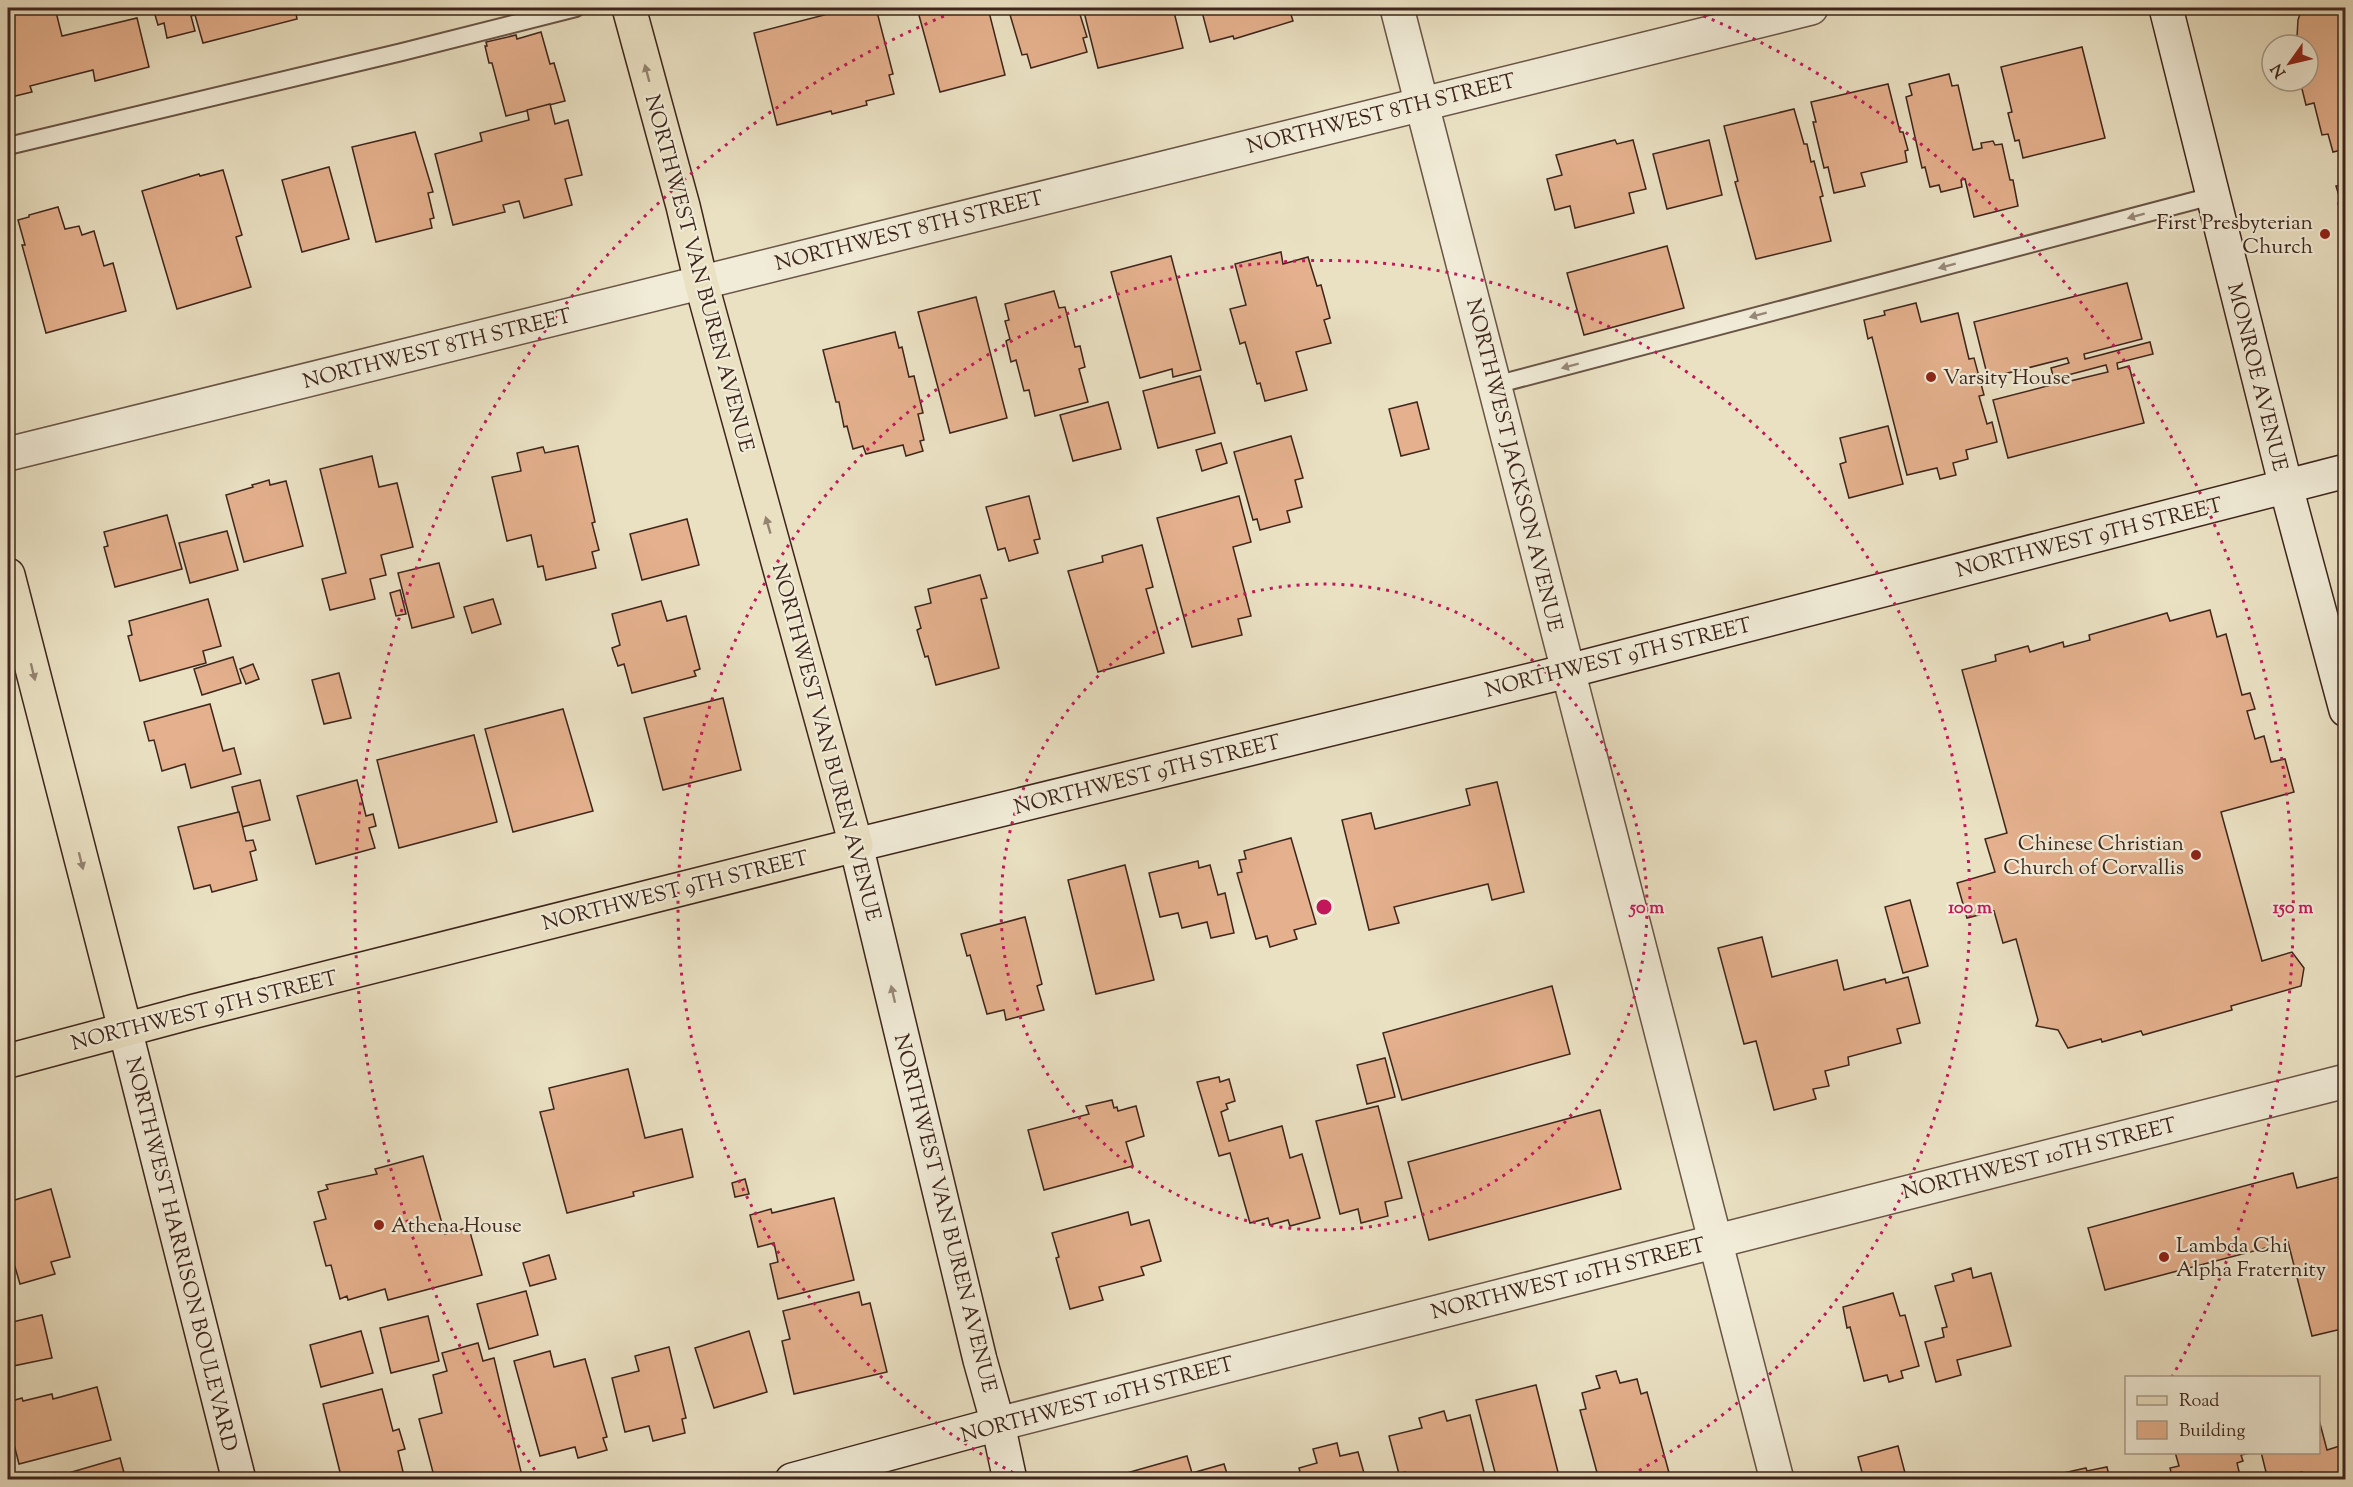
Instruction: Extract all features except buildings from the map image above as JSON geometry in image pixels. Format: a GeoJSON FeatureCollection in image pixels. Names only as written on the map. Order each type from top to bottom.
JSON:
{"type":"FeatureCollection","features":[{"type":"Feature","properties":{"kind":"main road","name":"NORTHWEST VAN BUREN AVENUE"},"geometry":{"type":"LineString","coordinates":[[629,8],[683,206],[701,282],[856,845]]}},
{"type":"Feature","properties":{"kind":"main road","name":"NORTHWEST HARRISON BOULEVARD"},"geometry":{"type":"LineString","coordinates":[[8,575],[125,1029]]}},
{"type":"Feature","properties":{"kind":"main road","name":"NORTHWEST 9TH STREET"},"geometry":{"type":"LineString","coordinates":[[8,1061],[125,1029],[856,845]]}},
{"type":"Feature","properties":{"kind":"street","name":"NORTHWEST JACKSON AVENUE"},"geometry":{"type":"LineString","coordinates":[[1397,8],[1777,1479]]}},
{"type":"Feature","properties":{"kind":"street","name":"NORTHWEST 8TH STREET"},"geometry":{"type":"LineString","coordinates":[[8,454],[1811,8]]}},
{"type":"Feature","properties":{"kind":"street","name":"MONROE AVENUE"},"geometry":{"type":"LineString","coordinates":[[2166,8],[2286,487],[2346,710]]}},
{"type":"Feature","properties":{"kind":"street","name":"NORTHWEST 9TH STREET"},"geometry":{"type":"LineString","coordinates":[[856,845],[1568,671],[2346,471]]}},
{"type":"Feature","properties":{"kind":"street","name":"NORTHWEST VAN BUREN AVENUE"},"geometry":{"type":"LineString","coordinates":[[856,845],[1010,1479]]}},
{"type":"Feature","properties":{"kind":"street","name":"NORTHWEST HARRISON BOULEVARD"},"geometry":{"type":"LineString","coordinates":[[125,1029],[239,1479]]}},
{"type":"Feature","properties":{"kind":"street","name":"NORTHWEST 10TH STREET"},"geometry":{"type":"LineString","coordinates":[[792,1479],[1715,1240],[2346,1081]]}},
{"type":"Feature","properties":{"kind":"lane"},"geometry":{"type":"LineString","coordinates":[[8,146],[576,8]]}},
{"type":"Feature","properties":{"kind":"lane"},"geometry":{"type":"LineString","coordinates":[[1495,385],[2212,196]]}},
{"type":"Feature","properties":{"kind":"place","name":"First Presbyterian Church"},"geometry":{"type":"Point","coordinates":[2325,234]}},
{"type":"Feature","properties":{"kind":"place","name":"Varsity House"},"geometry":{"type":"Point","coordinates":[1931,377]}},
{"type":"Feature","properties":{"kind":"place","name":"Chinese Christian Church of Corvallis"},"geometry":{"type":"Point","coordinates":[2196,855]}},
{"type":"Feature","properties":{"kind":"place","name":"Athena House"},"geometry":{"type":"Point","coordinates":[379,1225]}},
{"type":"Feature","properties":{"kind":"place","name":"Lambda Chi Alpha Fraternity"},"geometry":{"type":"Point","coordinates":[2164,1257]}}]}
